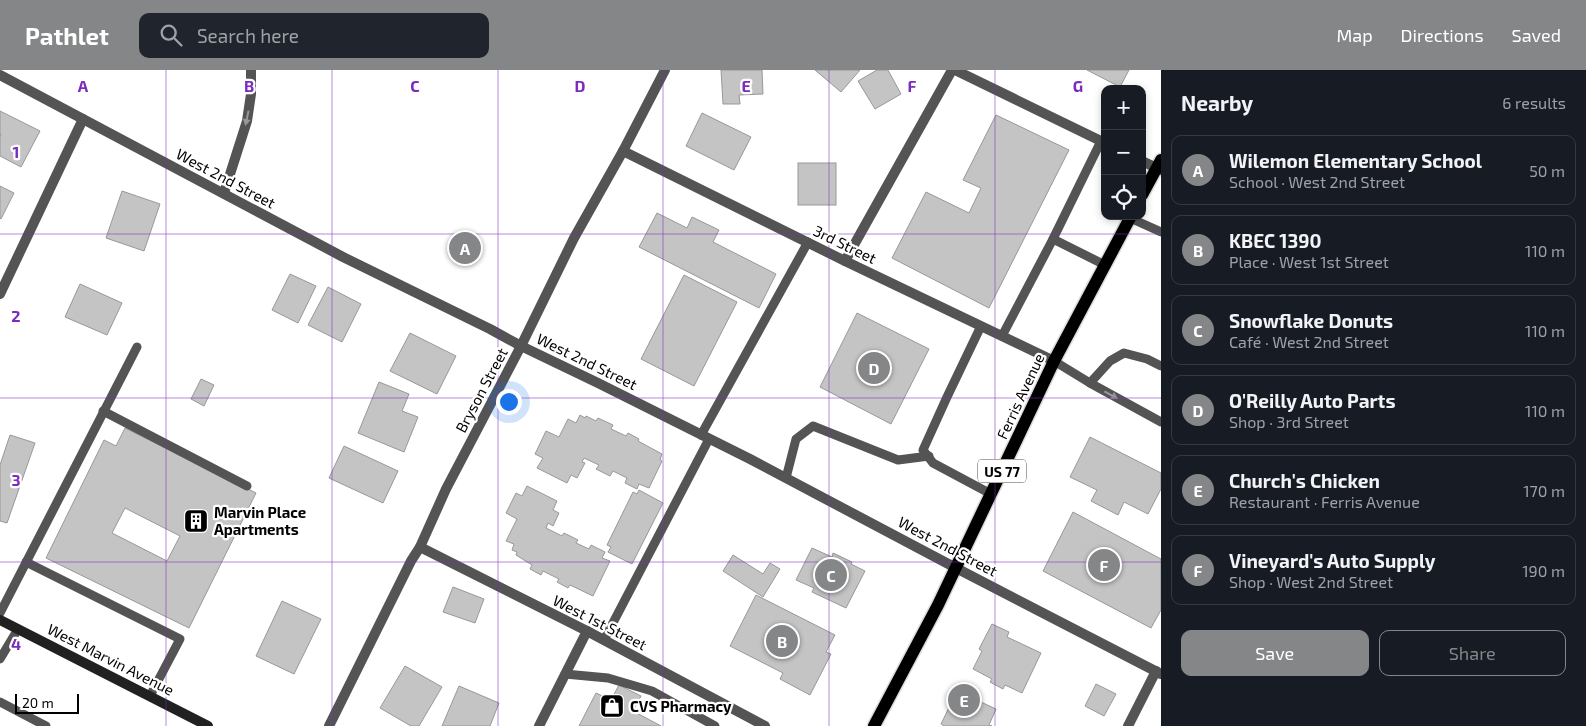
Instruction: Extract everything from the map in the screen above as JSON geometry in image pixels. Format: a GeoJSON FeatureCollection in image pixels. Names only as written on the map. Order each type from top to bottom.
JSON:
{"type":"FeatureCollection","features":[{"type":"Feature","properties":{"kind":"main road"},"geometry":{"type":"LineString","coordinates":[[1146,189],[1160,166]]}},
{"type":"Feature","properties":{"kind":"main road","name":"Ferris Avenue"},"geometry":{"type":"LineString","coordinates":[[874,726],[938,606],[1054,361],[1129,220]]}},
{"type":"Feature","properties":{"kind":"street"},"geometry":{"type":"LineString","coordinates":[[224,193],[247,121],[251,94],[251,70]]}},
{"type":"Feature","properties":{"kind":"street","name":"Bryson Street"},"geometry":{"type":"LineString","coordinates":[[329,726],[411,561],[420,547],[446,489],[521,346],[574,238],[623,151],[665,70]]}},
{"type":"Feature","properties":{"kind":"street"},"geometry":{"type":"LineString","coordinates":[[845,261],[954,70],[1101,141]]}},
{"type":"Feature","properties":{"kind":"street","name":"West 2nd Street"},"geometry":{"type":"LineString","coordinates":[[0,75],[343,257],[786,478],[1158,672]]}},
{"type":"Feature","properties":{"kind":"street"},"geometry":{"type":"LineString","coordinates":[[0,294],[83,119]]}},
{"type":"Feature","properties":{"kind":"street","name":"3rd Street"},"geometry":{"type":"LineString","coordinates":[[623,151],[845,261],[1054,361]]}},
{"type":"Feature","properties":{"kind":"street"},"geometry":{"type":"LineString","coordinates":[[1146,162],[1160,166]]}},
{"type":"Feature","properties":{"kind":"street","name":"West 1st Street"},"geometry":{"type":"LineString","coordinates":[[420,547],[587,631],[766,726]]}},
{"type":"Feature","properties":{"kind":"street","name":"West Marvin Avenue"},"geometry":{"type":"LineString","coordinates":[[0,620],[208,726]]}},
{"type":"Feature","properties":{"kind":"street"},"geometry":{"type":"LineString","coordinates":[[539,726],[587,631]]}},
{"type":"Feature","properties":{"kind":"street"},"geometry":{"type":"LineString","coordinates":[[1128,726],[1158,672]]}},
{"type":"Feature","properties":{"kind":"lane"},"geometry":{"type":"LineString","coordinates":[[1002,336],[1101,146]]}},
{"type":"Feature","properties":{"kind":"lane"},"geometry":{"type":"LineString","coordinates":[[1137,220],[1161,232]]}},
{"type":"Feature","properties":{"kind":"lane"},"geometry":{"type":"LineString","coordinates":[[1053,239],[1105,265]]}},
{"type":"Feature","properties":{"kind":"lane"},"geometry":{"type":"LineString","coordinates":[[604,640],[705,437],[808,242]]}},
{"type":"Feature","properties":{"kind":"lane"},"geometry":{"type":"LineString","coordinates":[[981,326],[923,450],[933,463],[991,494]]}},
{"type":"Feature","properties":{"kind":"lane"},"geometry":{"type":"LineString","coordinates":[[0,613],[137,347]]}},
{"type":"Feature","properties":{"kind":"lane"},"geometry":{"type":"LineString","coordinates":[[1090,383],[1110,361],[1124,354],[1147,359],[1161,366]]}},
{"type":"Feature","properties":{"kind":"lane"},"geometry":{"type":"LineString","coordinates":[[1054,361],[1161,422]]}},
{"type":"Feature","properties":{"kind":"lane"},"geometry":{"type":"LineString","coordinates":[[104,411],[246,486]]}},
{"type":"Feature","properties":{"kind":"lane"},"geometry":{"type":"LineString","coordinates":[[786,478],[796,439],[813,426],[898,460],[928,456]]}},
{"type":"Feature","properties":{"kind":"lane"},"geometry":{"type":"LineString","coordinates":[[26,562],[180,639],[150,696]]}},
{"type":"Feature","properties":{"kind":"lane"},"geometry":{"type":"LineString","coordinates":[[0,659],[18,629]]}},
{"type":"Feature","properties":{"kind":"lane"},"geometry":{"type":"LineString","coordinates":[[565,674],[608,678],[652,691],[715,726]]}},
{"type":"Feature","properties":{"kind":"lane"},"geometry":{"type":"LineString","coordinates":[[0,702],[46,726]]}},
{"type":"Feature","properties":{"kind":"building"},"geometry":{"type":"Polygon","coordinates":[[[721,70],[762,70],[763,94],[739,95],[740,104],[723,104],[721,70]]]}},
{"type":"Feature","properties":{"kind":"building"},"geometry":{"type":"Polygon","coordinates":[[[815,70],[860,70],[841,92],[815,70]]]}},
{"type":"Feature","properties":{"kind":"building"},"geometry":{"type":"Polygon","coordinates":[[[877,70],[888,70],[901,94],[875,109],[858,81],[877,70]]]}},
{"type":"Feature","properties":{"kind":"building"},"geometry":{"type":"Polygon","coordinates":[[[1087,70],[1129,70],[1121,85],[1116,85],[1087,70]]]}},
{"type":"Feature","properties":{"kind":"building"},"geometry":{"type":"Polygon","coordinates":[[[0,111],[40,131],[21,167],[0,156],[0,111]]]}},
{"type":"Feature","properties":{"kind":"building"},"geometry":{"type":"Polygon","coordinates":[[[702,113],[751,137],[734,170],[686,146],[702,113]]]}},
{"type":"Feature","properties":{"kind":"building"},"geometry":{"type":"Polygon","coordinates":[[[996,115],[1069,150],[989,308],[892,258],[926,192],[969,213],[981,188],[963,180],[996,115]]]}},
{"type":"Feature","properties":{"kind":"building"},"geometry":{"type":"Polygon","coordinates":[[[798,163],[836,163],[836,205],[798,205],[798,163]]]}},
{"type":"Feature","properties":{"kind":"building"},"geometry":{"type":"Polygon","coordinates":[[[0,186],[14,193],[1,219],[0,218],[0,186]]]}},
{"type":"Feature","properties":{"kind":"building"},"geometry":{"type":"Polygon","coordinates":[[[122,191],[160,204],[144,251],[106,238],[122,191]]]}},
{"type":"Feature","properties":{"kind":"building"},"geometry":{"type":"Polygon","coordinates":[[[657,213],[687,228],[692,217],[719,230],[713,242],[776,274],[759,308],[639,247],[657,213]]]}},
{"type":"Feature","properties":{"kind":"building"},"geometry":{"type":"Polygon","coordinates":[[[290,274],[316,286],[298,323],[272,310],[290,274]]]}},
{"type":"Feature","properties":{"kind":"building"},"geometry":{"type":"Polygon","coordinates":[[[684,275],[737,302],[694,386],[641,359],[684,275]]]}},
{"type":"Feature","properties":{"kind":"building"},"geometry":{"type":"Polygon","coordinates":[[[80,284],[122,303],[107,335],[65,317],[80,284]]]}},
{"type":"Feature","properties":{"kind":"building"},"geometry":{"type":"Polygon","coordinates":[[[328,287],[361,304],[342,342],[308,325],[328,287]]]}},
{"type":"Feature","properties":{"kind":"building"},"geometry":{"type":"Polygon","coordinates":[[[857,313],[929,349],[891,424],[820,387],[857,313]]]}},
{"type":"Feature","properties":{"kind":"building"},"geometry":{"type":"Polygon","coordinates":[[[410,333],[456,356],[437,394],[390,371],[410,333]]]}},
{"type":"Feature","properties":{"kind":"building"},"geometry":{"type":"Polygon","coordinates":[[[201,379],[214,385],[204,406],[191,399],[201,379]]]}},
{"type":"Feature","properties":{"kind":"building"},"geometry":{"type":"Polygon","coordinates":[[[379,382],[409,394],[402,411],[418,417],[404,452],[358,433],[379,382]]]}},
{"type":"Feature","properties":{"kind":"building"},"geometry":{"type":"Polygon","coordinates":[[[580,415],[596,421],[598,418],[613,425],[611,429],[626,436],[628,433],[639,439],[638,441],[662,454],[660,460],[662,461],[649,488],[639,484],[637,489],[625,483],[627,478],[613,471],[610,476],[596,469],[599,465],[584,458],[582,462],[585,463],[577,478],[571,475],[567,483],[537,468],[543,458],[535,454],[546,431],[559,437],[568,419],[576,423],[580,415]]]}},
{"type":"Feature","properties":{"kind":"building","name":"Marvin Place Apartments"},"geometry":{"type":"Polygon","coordinates":[[[125,428],[256,493],[189,628],[46,558],[104,440],[116,446],[125,428]],[[125,508],[112,533],[167,561],[180,536],[125,508]]]}},
{"type":"Feature","properties":{"kind":"building"},"geometry":{"type":"Polygon","coordinates":[[[10,435],[35,443],[7,523],[0,521],[0,465],[10,435]]]}},
{"type":"Feature","properties":{"kind":"building"},"geometry":{"type":"Polygon","coordinates":[[[1090,437],[1161,473],[1161,489],[1148,514],[1124,502],[1118,515],[1091,501],[1097,490],[1070,477],[1090,437]]]}},
{"type":"Feature","properties":{"kind":"building"},"geometry":{"type":"Polygon","coordinates":[[[344,446],[398,471],[383,503],[329,478],[344,446]]]}},
{"type":"Feature","properties":{"kind":"building"},"geometry":{"type":"Polygon","coordinates":[[[527,486],[557,501],[553,510],[559,513],[553,526],[548,523],[546,528],[562,536],[564,533],[578,540],[576,543],[589,549],[591,545],[605,552],[602,558],[610,561],[593,596],[570,585],[568,588],[557,582],[559,579],[543,571],[541,575],[530,569],[532,565],[516,555],[517,552],[512,550],[514,544],[506,541],[517,519],[506,513],[516,493],[522,496],[527,486]]]}},
{"type":"Feature","properties":{"kind":"building"},"geometry":{"type":"Polygon","coordinates":[[[639,490],[663,503],[632,564],[608,552],[611,547],[607,545],[633,492],[637,494],[639,490]]]}},
{"type":"Feature","properties":{"kind":"building"},"geometry":{"type":"Polygon","coordinates":[[[1073,512],[1161,559],[1161,610],[1151,628],[1043,571],[1073,512]]]}},
{"type":"Feature","properties":{"kind":"building"},"geometry":{"type":"Polygon","coordinates":[[[812,548],[832,557],[833,553],[865,571],[846,608],[812,592],[814,588],[796,580],[812,548]]]}},
{"type":"Feature","properties":{"kind":"building"},"geometry":{"type":"Polygon","coordinates":[[[733,555],[763,574],[770,563],[780,569],[763,597],[723,571],[733,555]]]}},
{"type":"Feature","properties":{"kind":"building"},"geometry":{"type":"Polygon","coordinates":[[[453,587],[484,599],[475,623],[443,612],[453,587]]]}},
{"type":"Feature","properties":{"kind":"building"},"geometry":{"type":"Polygon","coordinates":[[[756,595],[835,635],[826,652],[831,654],[810,695],[780,679],[783,673],[730,646],[756,595]]]}},
{"type":"Feature","properties":{"kind":"building"},"geometry":{"type":"Polygon","coordinates":[[[282,601],[321,619],[294,674],[256,656],[282,601]]]}},
{"type":"Feature","properties":{"kind":"building"},"geometry":{"type":"Polygon","coordinates":[[[992,624],[1009,632],[1007,637],[1041,653],[1022,693],[1005,685],[1003,689],[990,682],[992,679],[973,669],[982,651],[979,649],[992,624]]]}},
{"type":"Feature","properties":{"kind":"building"},"geometry":{"type":"Polygon","coordinates":[[[405,666],[442,687],[419,726],[411,726],[380,708],[405,666]]]}},
{"type":"Feature","properties":{"kind":"building"},"geometry":{"type":"Polygon","coordinates":[[[1096,684],[1116,694],[1104,716],[1085,706],[1096,684]]]}},
{"type":"Feature","properties":{"kind":"building","name":"CVS Pharmacy"},"geometry":{"type":"Polygon","coordinates":[[[619,685],[641,696],[633,711],[661,726],[579,726],[596,693],[611,700],[619,685]]]}},
{"type":"Feature","properties":{"kind":"building"},"geometry":{"type":"Polygon","coordinates":[[[459,686],[499,703],[490,726],[442,726],[459,686]]]}},
{"type":"Feature","properties":{"kind":"building"},"geometry":{"type":"Polygon","coordinates":[[[957,691],[996,709],[989,725],[992,726],[944,726],[941,724],[957,691]]]}},
{"type":"Feature","properties":{"kind":"place","name":"Wilemon Elementary School"},"geometry":{"type":"Point","coordinates":[465,248]}},
{"type":"Feature","properties":{"kind":"place","name":"O'Reilly Auto Parts"},"geometry":{"type":"Point","coordinates":[874,368]}},
{"type":"Feature","properties":{"kind":"place","name":"Marvin Place Apartments"},"geometry":{"type":"Point","coordinates":[196,521]}},
{"type":"Feature","properties":{"kind":"place","name":"Vineyard's Auto Supply"},"geometry":{"type":"Point","coordinates":[1104,565]}},
{"type":"Feature","properties":{"kind":"place","name":"Snowflake Donuts"},"geometry":{"type":"Point","coordinates":[831,575]}},
{"type":"Feature","properties":{"kind":"place","name":"KBEC 1390"},"geometry":{"type":"Point","coordinates":[782,641]}},
{"type":"Feature","properties":{"kind":"place","name":"Church's Chicken"},"geometry":{"type":"Point","coordinates":[964,700]}},
{"type":"Feature","properties":{"kind":"place","name":"CVS Pharmacy"},"geometry":{"type":"Point","coordinates":[612,706]}}]}
